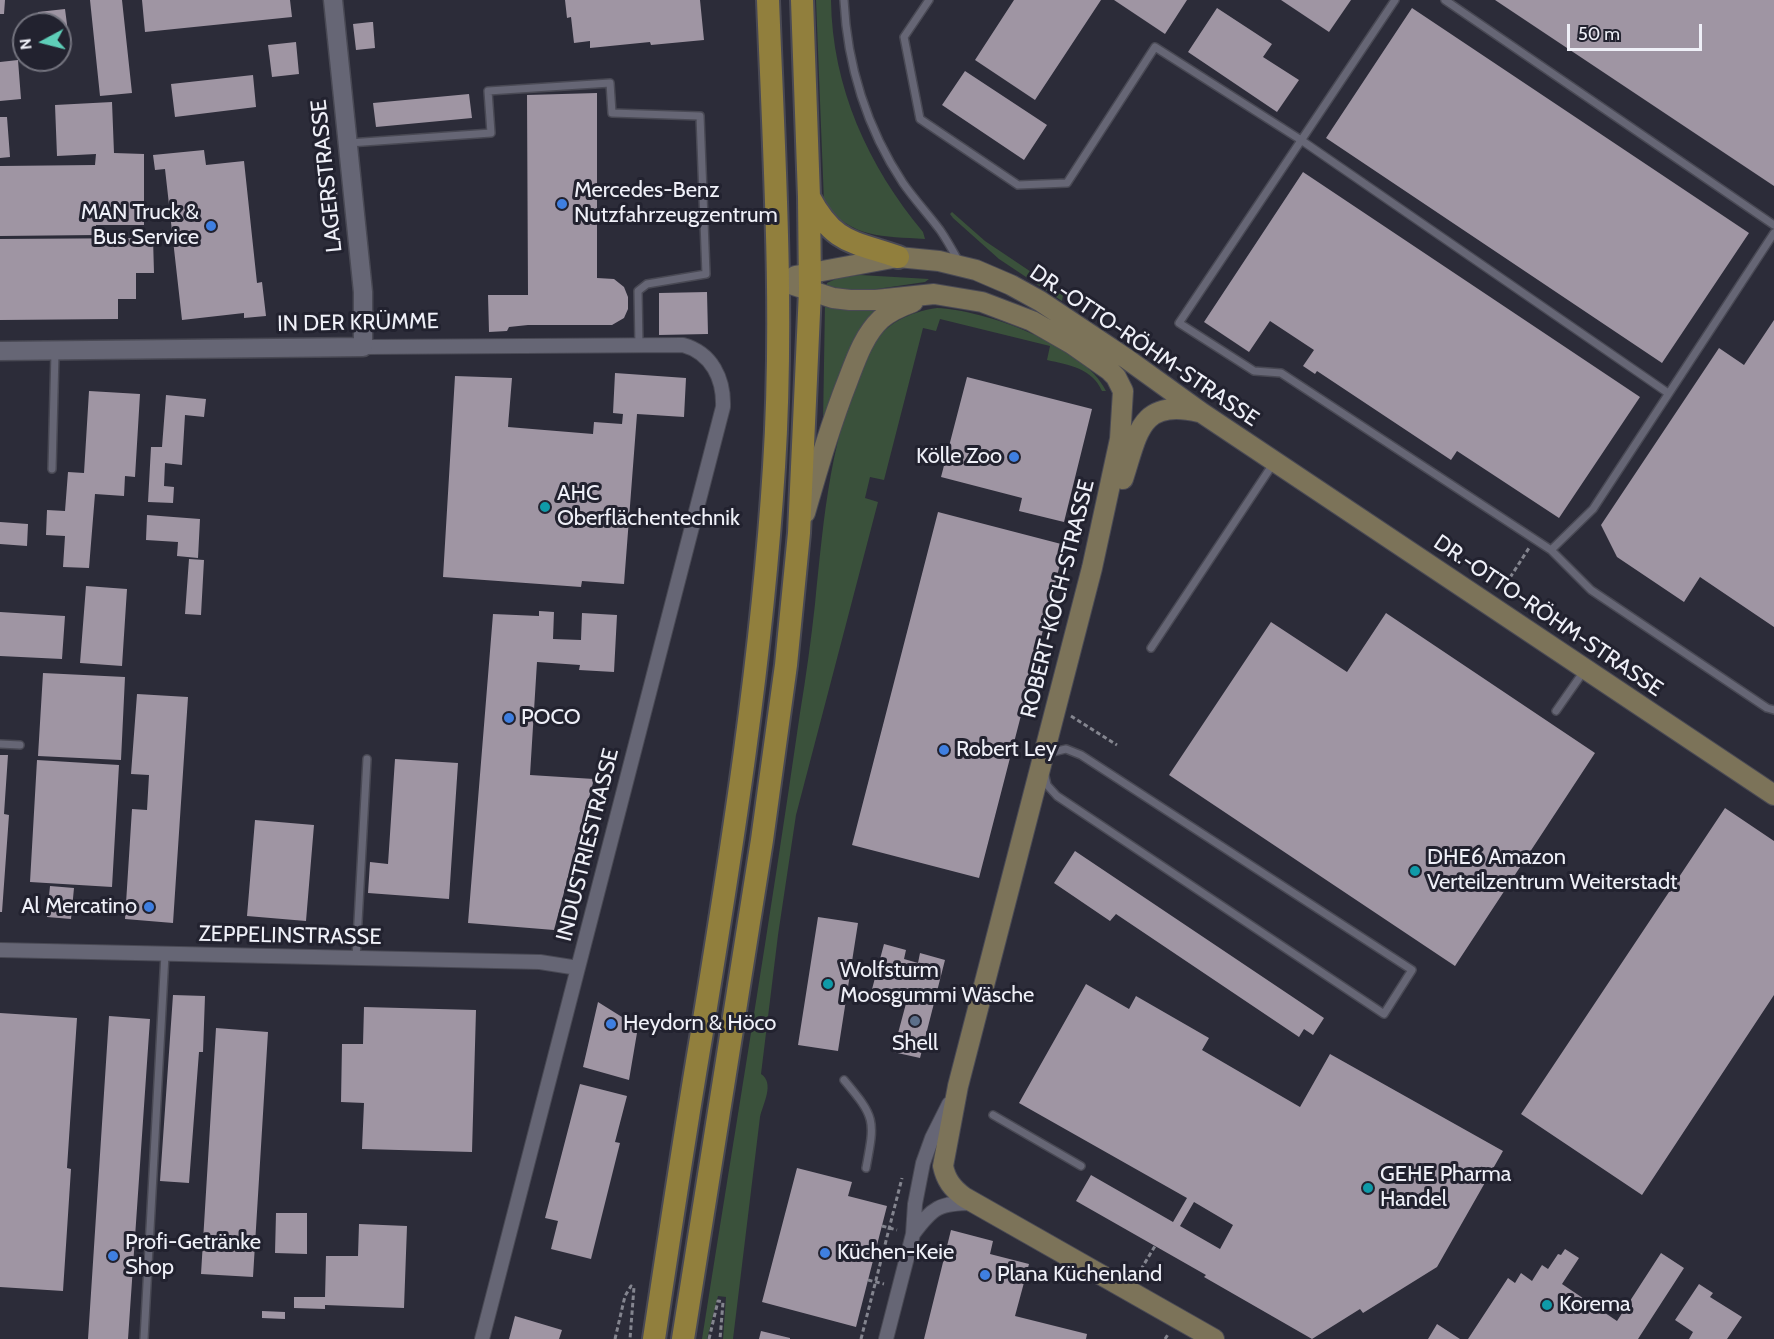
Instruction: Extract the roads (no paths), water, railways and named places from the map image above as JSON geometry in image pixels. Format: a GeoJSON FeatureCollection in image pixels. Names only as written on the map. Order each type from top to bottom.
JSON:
{"type":"FeatureCollection","features":[{"type":"Feature","properties":{"kind":"main road"},"geometry":{"type":"LineString","coordinates":[[654,1339],[734,828],[761,618],[775,456],[778,280],[768,0]]}},
{"type":"Feature","properties":{"kind":"main road"},"geometry":{"type":"LineString","coordinates":[[683,1339],[762,840],[786,665],[799,533],[810,281],[802,0]]}},
{"type":"Feature","properties":{"kind":"main road"},"geometry":{"type":"LineString","coordinates":[[809,197],[819,216],[834,232],[847,240],[898,257]]}},
{"type":"Feature","properties":{"kind":"main road","name":"DR.-OTTO-RÖHM-STRASSE"},"geometry":{"type":"LineString","coordinates":[[778,280],[810,281],[898,257],[960,265],[990,275],[1040,301],[1202,413],[1774,795]]}},
{"type":"Feature","properties":{"kind":"main road","name":"DR.-OTTO-RÖHM-STRASSE"},"geometry":{"type":"LineString","coordinates":[[810,281],[833,298],[876,300],[934,294],[982,302],[1005,309],[1047,329],[1109,370],[1121,384],[1124,400]]}},
{"type":"Feature","properties":{"kind":"main road"},"geometry":{"type":"LineString","coordinates":[[799,533],[836,411],[856,358],[867,338],[880,320],[893,310],[934,294]]}},
{"type":"Feature","properties":{"kind":"main road","name":"ROBERT-KOCH-STRASSE"},"geometry":{"type":"LineString","coordinates":[[976,1203],[956,1191],[950,1184],[943,1166],[958,1086],[1092,568],[1120,439],[1124,400]]}},
{"type":"Feature","properties":{"kind":"main road"},"geometry":{"type":"LineString","coordinates":[[1092,568],[1143,424],[1164,409],[1182,408],[1202,413]]}},
{"type":"Feature","properties":{"kind":"main road"},"geometry":{"type":"LineString","coordinates":[[976,1203],[1214,1339]]}},
{"type":"Feature","properties":{"kind":"street","name":"LAGERSTRASSE"},"geometry":{"type":"LineString","coordinates":[[333,0],[363,292],[363,347]]}},
{"type":"Feature","properties":{"kind":"street","name":"IN DER KRÜMME"},"geometry":{"type":"LineString","coordinates":[[0,351],[683,345],[695,348],[711,362]]}},
{"type":"Feature","properties":{"kind":"street","name":"INDUSTRIESTRASSE"},"geometry":{"type":"LineString","coordinates":[[482,1339],[723,407],[722,385],[711,362]]}},
{"type":"Feature","properties":{"kind":"street","name":"ZEPPELINSTRASSE"},"geometry":{"type":"LineString","coordinates":[[0,950],[540,962],[578,968]]}},
{"type":"Feature","properties":{"kind":"street","name":"ROBERT-KOCH-STRASSE"},"geometry":{"type":"LineString","coordinates":[[886,1339],[913,1234],[916,1194],[927,1151],[958,1086]]}},
{"type":"Feature","properties":{"kind":"street","name":"ROBERT-KOCH-STRASSE"},"geometry":{"type":"LineString","coordinates":[[913,1234],[931,1211],[940,1206],[976,1203]]}},
{"type":"Feature","properties":{"kind":"lane"},"geometry":{"type":"LineString","coordinates":[[844,0],[845,23],[855,76],[871,123],[903,183],[939,230],[960,265]]}},
{"type":"Feature","properties":{"kind":"lane"},"geometry":{"type":"LineString","coordinates":[[929,0],[904,37],[920,119],[1018,185],[1067,183],[1155,47],[1300,140],[1668,393]]}},
{"type":"Feature","properties":{"kind":"lane"},"geometry":{"type":"LineString","coordinates":[[1395,0],[1179,323],[1254,371],[1281,373],[1535,539],[1551,550],[1591,590],[1767,708],[1774,710]]}},
{"type":"Feature","properties":{"kind":"lane"},"geometry":{"type":"LineString","coordinates":[[1445,0],[1774,225]]}},
{"type":"Feature","properties":{"kind":"lane"},"geometry":{"type":"LineString","coordinates":[[348,143],[491,133],[488,91],[610,83],[612,114],[700,116],[706,274],[647,284],[638,291],[639,345]]}},
{"type":"Feature","properties":{"kind":"lane"},"geometry":{"type":"LineString","coordinates":[[1551,550],[1593,508],[1774,232]]}},
{"type":"Feature","properties":{"kind":"lane"},"geometry":{"type":"LineString","coordinates":[[52,469],[55,350]]}},
{"type":"Feature","properties":{"kind":"lane"},"geometry":{"type":"LineString","coordinates":[[1151,648],[1275,462]]}},
{"type":"Feature","properties":{"kind":"lane"},"geometry":{"type":"LineString","coordinates":[[1556,711],[1586,669]]}},
{"type":"Feature","properties":{"kind":"lane"},"geometry":{"type":"LineString","coordinates":[[0,744],[20,745]]}},
{"type":"Feature","properties":{"kind":"lane"},"geometry":{"type":"LineString","coordinates":[[1066,749],[1081,754],[1412,970],[1384,1014],[1057,796],[1047,785],[1042,763],[1053,752],[1059,750],[1066,749]]}},
{"type":"Feature","properties":{"kind":"lane"},"geometry":{"type":"LineString","coordinates":[[356,958],[367,759]]}},
{"type":"Feature","properties":{"kind":"lane"},"geometry":{"type":"LineString","coordinates":[[144,1339],[165,954]]}},
{"type":"Feature","properties":{"kind":"lane"},"geometry":{"type":"LineString","coordinates":[[844,1080],[865,1105],[872,1123],[866,1168]]}},
{"type":"Feature","properties":{"kind":"lane"},"geometry":{"type":"LineString","coordinates":[[993,1115],[1082,1166]]}},
{"type":"Feature","properties":{"kind":"place","name":"Mercedes-Benz Nutzfahrzeugzentrum"},"geometry":{"type":"Point","coordinates":[562,204]}},
{"type":"Feature","properties":{"kind":"place","name":"MAN Truck & Bus Service"},"geometry":{"type":"Point","coordinates":[211,226]}},
{"type":"Feature","properties":{"kind":"place","name":"Kölle Zoo"},"geometry":{"type":"Point","coordinates":[1014,457]}},
{"type":"Feature","properties":{"kind":"place","name":"AHC Oberflächentechnik"},"geometry":{"type":"Point","coordinates":[545,507]}},
{"type":"Feature","properties":{"kind":"place","name":"POCO"},"geometry":{"type":"Point","coordinates":[509,718]}},
{"type":"Feature","properties":{"kind":"place","name":"Robert Ley"},"geometry":{"type":"Point","coordinates":[944,750]}},
{"type":"Feature","properties":{"kind":"place","name":"DHE6 Amazon Verteilzentrum Weiterstadt"},"geometry":{"type":"Point","coordinates":[1415,871]}},
{"type":"Feature","properties":{"kind":"place","name":"Al Mercatino"},"geometry":{"type":"Point","coordinates":[149,907]}},
{"type":"Feature","properties":{"kind":"place","name":"Wolfsturm Moosgummi Wäsche"},"geometry":{"type":"Point","coordinates":[828,984]}},
{"type":"Feature","properties":{"kind":"place","name":"Shell"},"geometry":{"type":"Point","coordinates":[915,1021]}},
{"type":"Feature","properties":{"kind":"place","name":"Heydorn & Höco"},"geometry":{"type":"Point","coordinates":[611,1024]}},
{"type":"Feature","properties":{"kind":"place","name":"GEHE Pharma Handel"},"geometry":{"type":"Point","coordinates":[1368,1188]}},
{"type":"Feature","properties":{"kind":"place","name":"Küchen-Keie"},"geometry":{"type":"Point","coordinates":[825,1253]}},
{"type":"Feature","properties":{"kind":"place","name":"Profi-Getränke Shop"},"geometry":{"type":"Point","coordinates":[113,1256]}},
{"type":"Feature","properties":{"kind":"place","name":"Plana Küchenland"},"geometry":{"type":"Point","coordinates":[985,1275]}},
{"type":"Feature","properties":{"kind":"place","name":"Korema"},"geometry":{"type":"Point","coordinates":[1547,1305]}}]}
